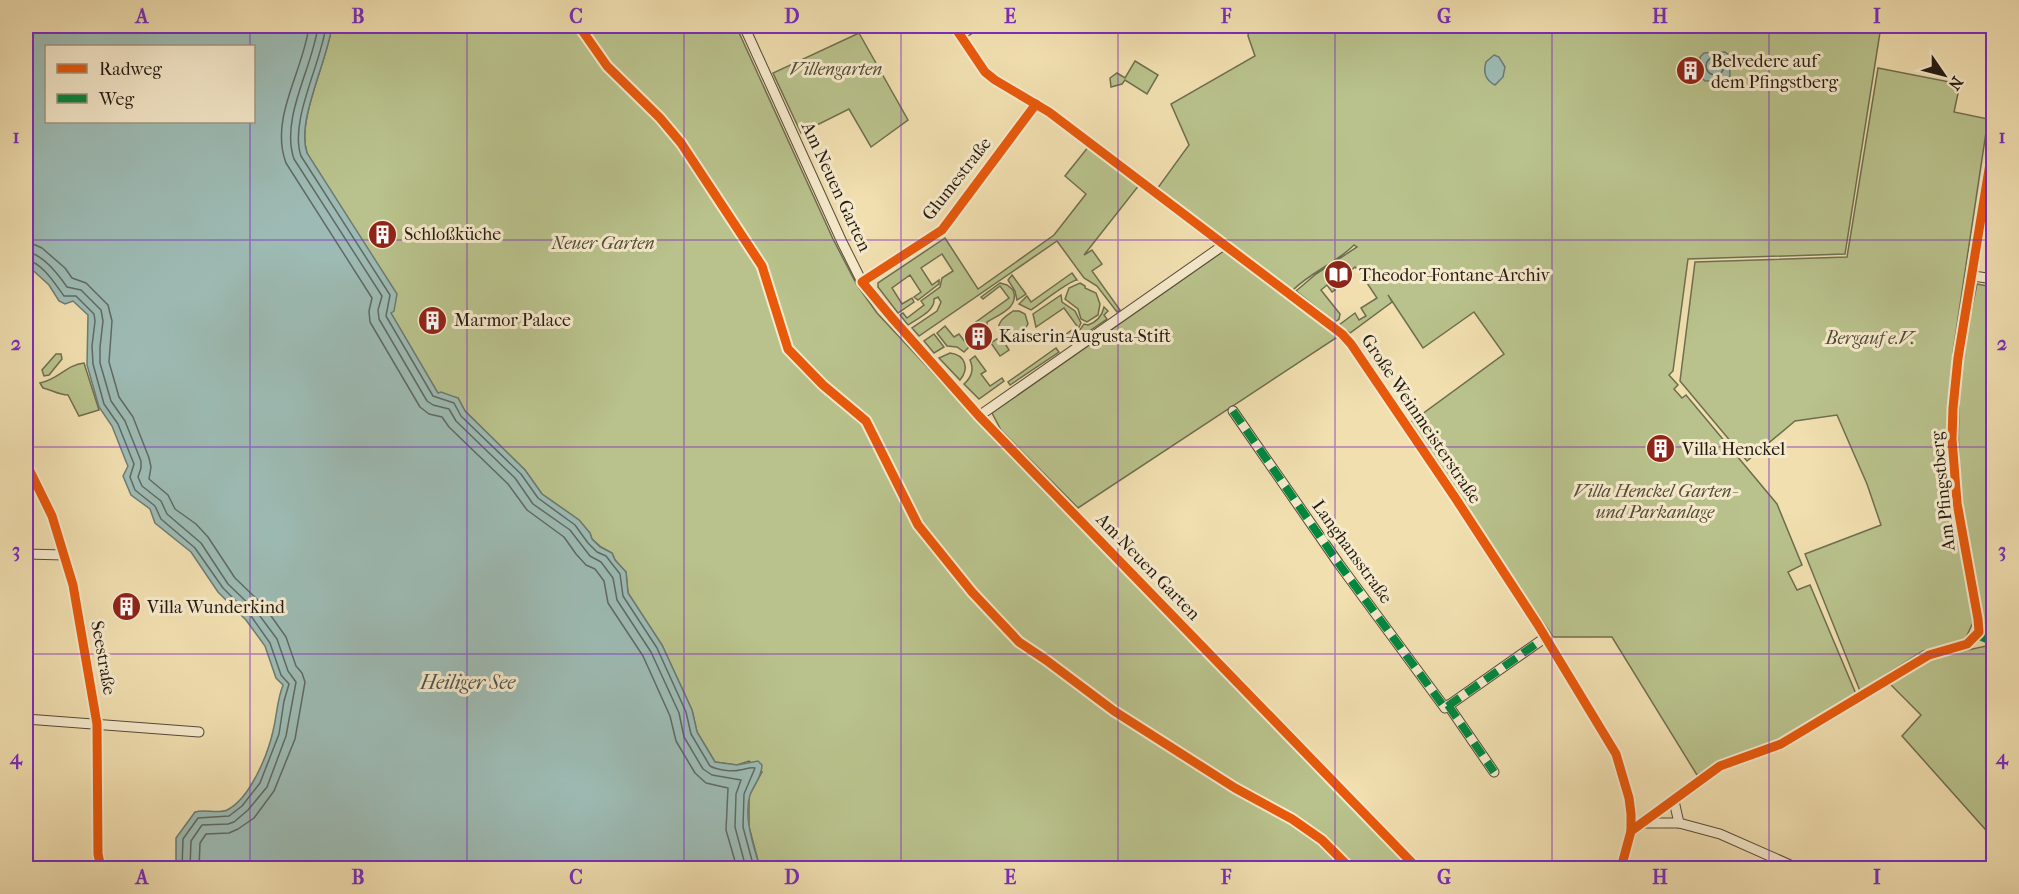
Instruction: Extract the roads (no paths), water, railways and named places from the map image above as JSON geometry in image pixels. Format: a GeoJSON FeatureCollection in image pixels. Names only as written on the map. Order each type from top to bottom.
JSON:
{"type":"FeatureCollection","features":[{"type":"Feature","properties":{"kind":"street","name":"Am Neuen Garten"},"geometry":{"type":"LineString","coordinates":[[744,26],[862,282],[979,416],[1417,868]]}},
{"type":"Feature","properties":{"kind":"street","name":"Große Weinmeisterstraße"},"geometry":{"type":"LineString","coordinates":[[954,26],[985,72],[995,80],[1049,112],[1347,339],[1546,637],[1619,761],[1629,798],[1631,831],[1621,868]]}},
{"type":"Feature","properties":{"kind":"street"},"geometry":{"type":"LineString","coordinates":[[960,35],[975,26]]}},
{"type":"Feature","properties":{"kind":"street","name":"Glumestraße"},"geometry":{"type":"LineString","coordinates":[[862,282],[942,230],[1036,104]]}},
{"type":"Feature","properties":{"kind":"street","name":"Am Pfingstberg"},"geometry":{"type":"LineString","coordinates":[[1631,831],[1720,766],[1781,744],[1929,655],[1967,644],[1979,632],[1957,503],[1952,424],[1958,358],[1994,139]]}},
{"type":"Feature","properties":{"kind":"street"},"geometry":{"type":"LineString","coordinates":[[979,416],[1225,244]]}},
{"type":"Feature","properties":{"kind":"street"},"geometry":{"type":"LineString","coordinates":[[1973,276],[1994,279]]}},
{"type":"Feature","properties":{"kind":"street","name":"Langhansstraße"},"geometry":{"type":"LineString","coordinates":[[1233,411],[1339,564],[1445,708],[1448,705],[1494,772]]}},
{"type":"Feature","properties":{"kind":"street","name":"Seestraße"},"geometry":{"type":"LineString","coordinates":[[26,463],[52,516],[73,585],[97,724],[98,854],[101,868]]}},
{"type":"Feature","properties":{"kind":"street"},"geometry":{"type":"LineString","coordinates":[[26,554],[64,555]]}},
{"type":"Feature","properties":{"kind":"street"},"geometry":{"type":"LineString","coordinates":[[1448,705],[1546,637]]}},
{"type":"Feature","properties":{"kind":"street"},"geometry":{"type":"LineString","coordinates":[[26,718],[199,732]]}},
{"type":"Feature","properties":{"kind":"street"},"geometry":{"type":"LineString","coordinates":[[1674,801],[1679,823]]}},
{"type":"Feature","properties":{"kind":"street"},"geometry":{"type":"LineString","coordinates":[[1644,823],[1679,823],[1720,834],[1797,868]]}},
{"type":"Feature","properties":{"kind":"water","name":"Heiliger See"},"geometry":{"type":"Polygon","coordinates":[[[26,26],[332,26],[309,108],[305,140],[307,153],[397,294],[394,311],[391,313],[438,393],[458,398],[465,411],[525,470],[542,494],[579,520],[600,547],[612,553],[626,572],[628,593],[662,645],[692,710],[697,732],[715,762],[737,765],[758,761],[762,765],[748,804],[750,832],[760,868],[176,868],[176,838],[195,812],[227,810],[243,796],[257,775],[271,741],[283,685],[276,678],[265,646],[246,620],[218,592],[191,552],[155,523],[150,509],[131,495],[123,476],[128,466],[112,426],[99,407],[87,365],[88,315],[73,301],[65,304],[59,301],[49,285],[26,264],[26,26]]]}},
{"type":"Feature","properties":{"kind":"water"},"geometry":{"type":"Polygon","coordinates":[[[1725,52],[1729,55],[1730,76],[1726,80],[1705,81],[1701,77],[1700,57],[1704,53],[1725,52]]]}},
{"type":"Feature","properties":{"kind":"water"},"geometry":{"type":"Polygon","coordinates":[[[1494,55],[1499,57],[1505,67],[1503,77],[1495,85],[1487,78],[1485,69],[1486,62],[1494,55]]]}},
{"type":"Feature","properties":{"kind":"place","name":"Belvedere auf dem Pfingstberg"},"geometry":{"type":"Point","coordinates":[1690,71]}},
{"type":"Feature","properties":{"kind":"place","name":"Schloßküche"},"geometry":{"type":"Point","coordinates":[383,234]}},
{"type":"Feature","properties":{"kind":"place","name":"Theodor-Fontane-Archiv"},"geometry":{"type":"Point","coordinates":[1338,275]}},
{"type":"Feature","properties":{"kind":"place","name":"Marmor Palace"},"geometry":{"type":"Point","coordinates":[433,320]}},
{"type":"Feature","properties":{"kind":"place","name":"Kaiserin-Augusta-Stift"},"geometry":{"type":"Point","coordinates":[978,336]}},
{"type":"Feature","properties":{"kind":"place","name":"Villa Henckel"},"geometry":{"type":"Point","coordinates":[1661,449]}},
{"type":"Feature","properties":{"kind":"place","name":"Villa Wunderkind"},"geometry":{"type":"Point","coordinates":[126,607]}},
{"type":"Feature","properties":{"kind":"park label","name":"Villengarten"},"geometry":{"type":"Point","coordinates":[836,69]}},
{"type":"Feature","properties":{"kind":"park label","name":"Neuer Garten"},"geometry":{"type":"Point","coordinates":[603,243]}},
{"type":"Feature","properties":{"kind":"park label","name":"Bergauf e.V."},"geometry":{"type":"Point","coordinates":[1870,338]}},
{"type":"Feature","properties":{"kind":"park label","name":"Villa Henckel Garten- und Parkanlage"},"geometry":{"type":"Point","coordinates":[1655,501]}}]}
